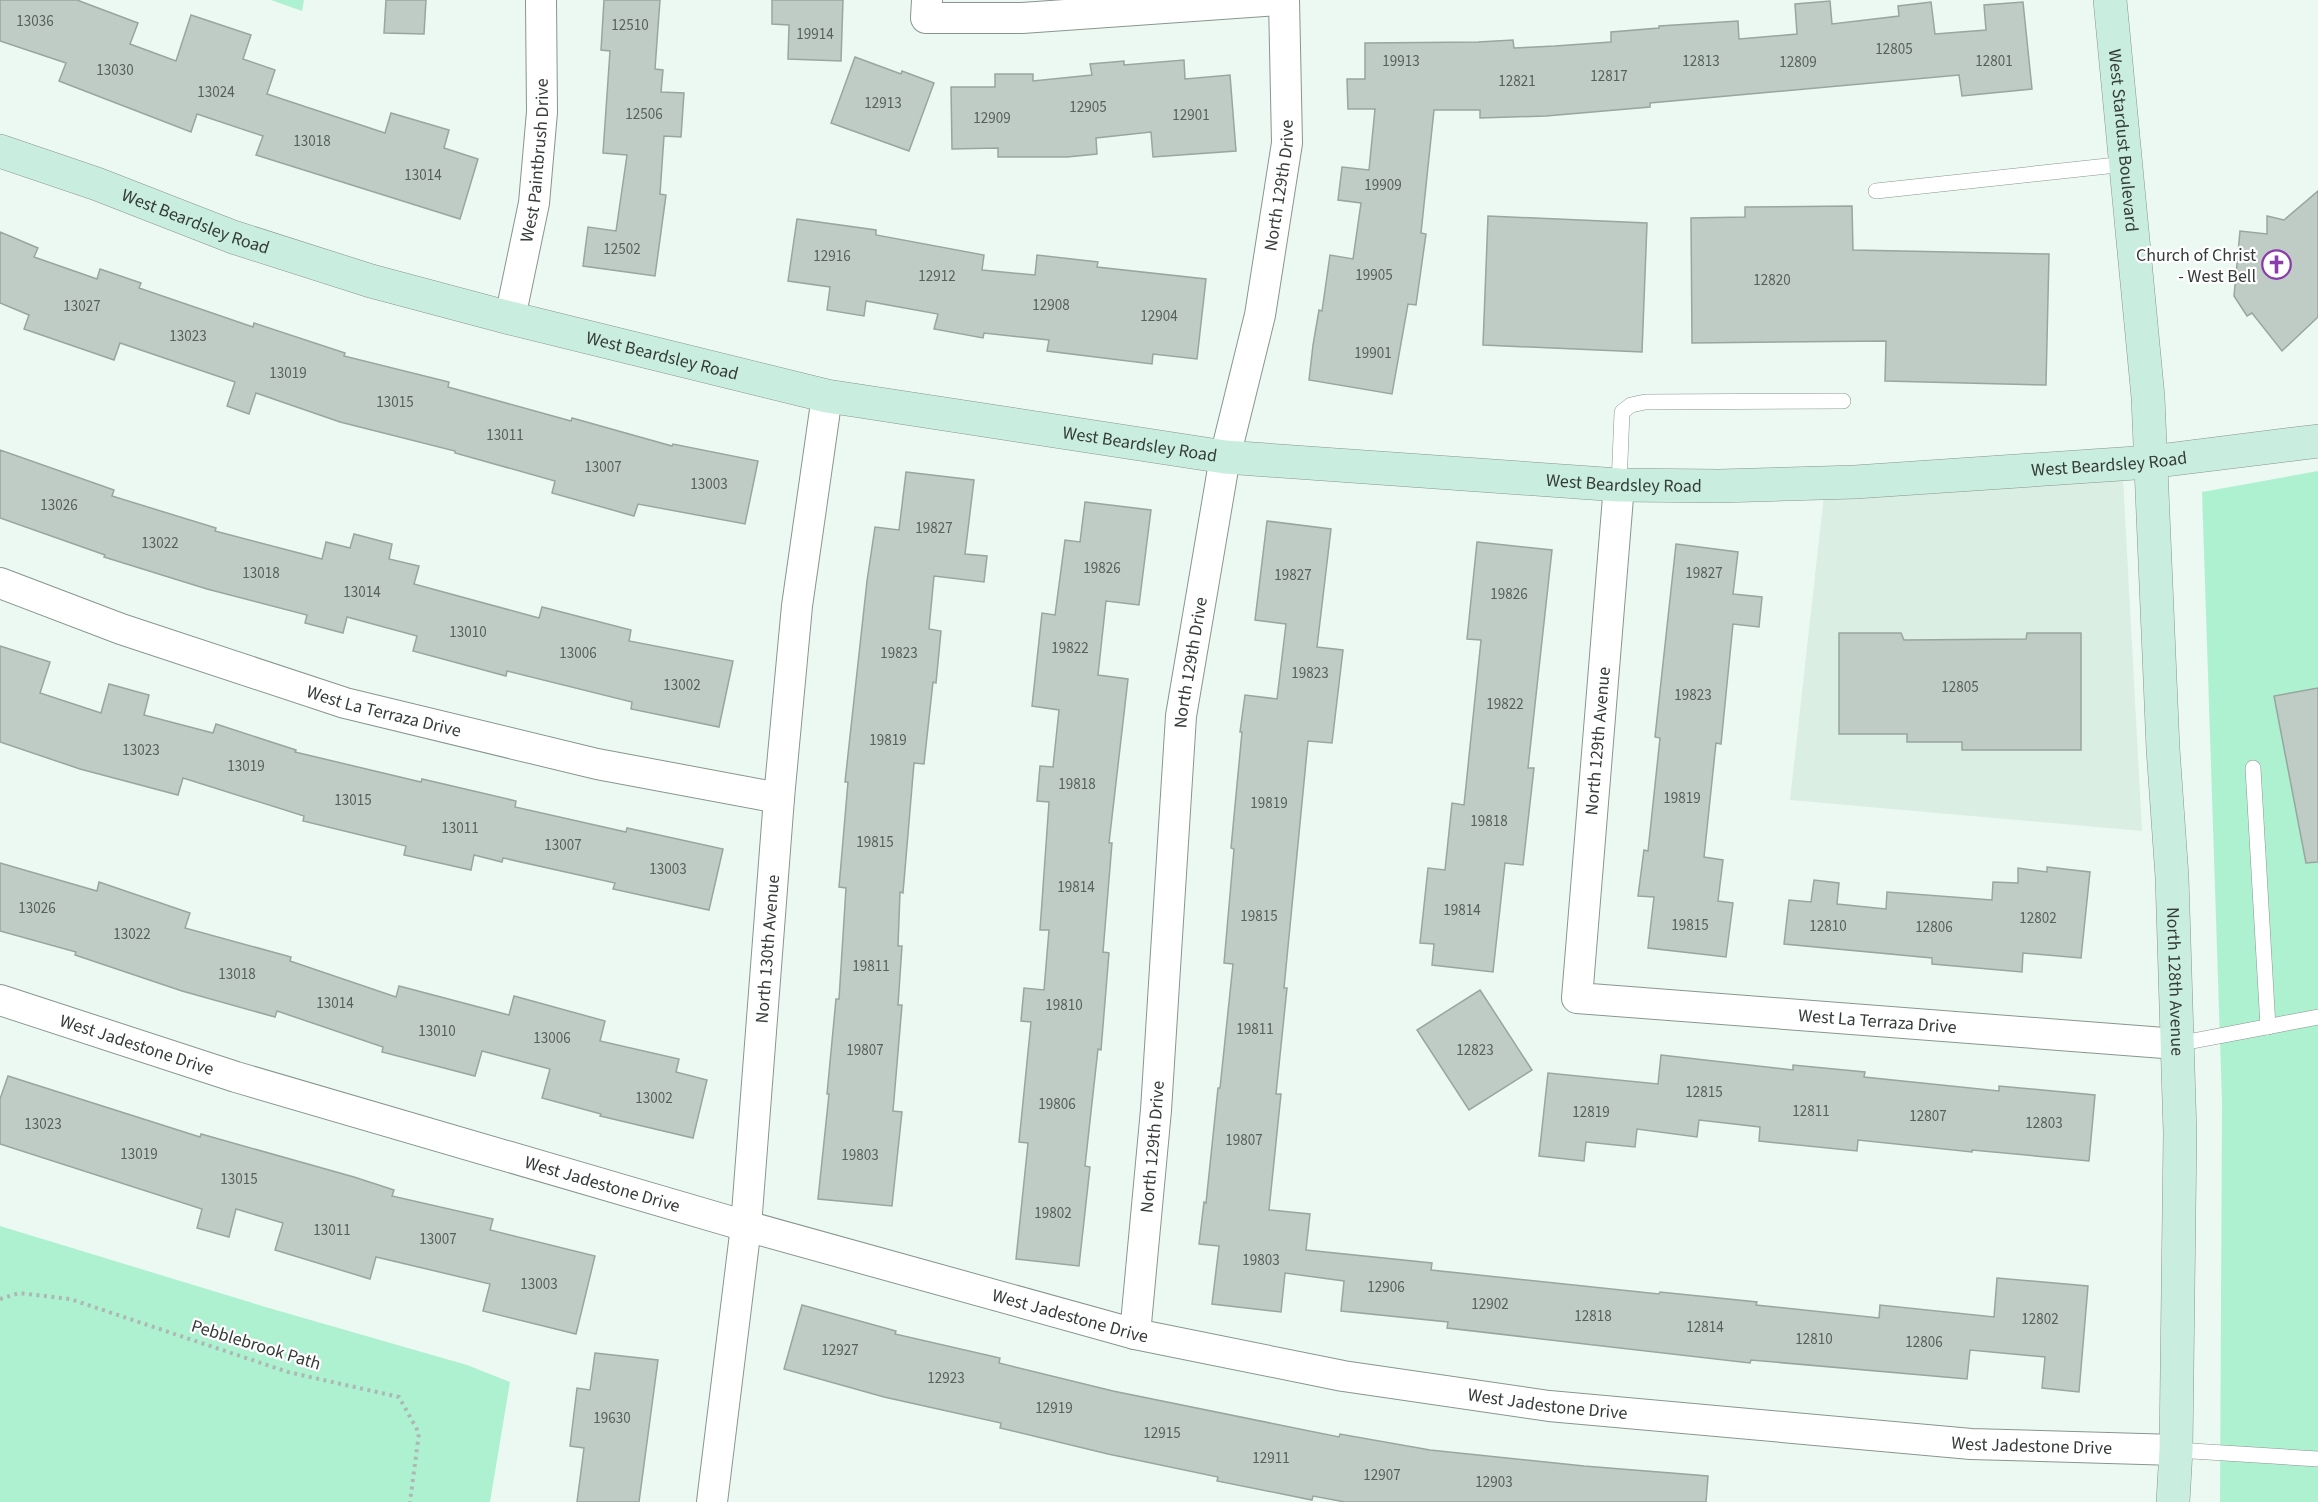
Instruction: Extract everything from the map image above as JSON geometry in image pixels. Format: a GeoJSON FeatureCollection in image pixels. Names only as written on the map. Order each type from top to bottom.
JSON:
{"type":"FeatureCollection","features":[{"type":"Feature","properties":{"kind":"street","name":"West Paintbrush Drive"},"geometry":{"type":"LineString","coordinates":[[510,318],[534,202],[542,112],[541,0]]}},
{"type":"Feature","properties":{"kind":"street"},"geometry":{"type":"LineString","coordinates":[[926,9],[1022,18],[1281,0]]}},
{"type":"Feature","properties":{"kind":"street","name":"North 129th Drive"},"geometry":{"type":"LineString","coordinates":[[1135,1334],[1155,1110],[1181,716],[1225,457],[1260,315],[1287,143],[1281,0]]}},
{"type":"Feature","properties":{"kind":"street","name":"West Stardust Boulevard"},"geometry":{"type":"LineString","coordinates":[[2110,0],[2148,397],[2150,462]]}},
{"type":"Feature","properties":{"kind":"street","name":"West Beardsley Road"},"geometry":{"type":"LineString","coordinates":[[0,151],[97,184],[233,237],[370,281],[510,318],[827,396],[1225,457],[1619,485],[1720,486],[1851,482],[2150,462],[2318,441]]}},
{"type":"Feature","properties":{"kind":"street","name":"North 130th Avenue"},"geometry":{"type":"LineString","coordinates":[[712,1502],[746,1226],[779,798],[797,606],[827,396]]}},
{"type":"Feature","properties":{"kind":"street","name":"North 128th Avenue"},"geometry":{"type":"LineString","coordinates":[[2150,462],[2172,877],[2180,1133],[2176,1450],[2173,1502]]}},
{"type":"Feature","properties":{"kind":"street","name":"North 129th Avenue"},"geometry":{"type":"LineString","coordinates":[[1576,998],[1619,485]]}},
{"type":"Feature","properties":{"kind":"street","name":"West La Terraza Drive"},"geometry":{"type":"LineString","coordinates":[[0,583],[121,629],[345,703],[597,764],[779,798]]}},
{"type":"Feature","properties":{"kind":"street","name":"West La Terraza Drive"},"geometry":{"type":"LineString","coordinates":[[1576,998],[2177,1044]]}},
{"type":"Feature","properties":{"kind":"street","name":"West Jadestone Drive"},"geometry":{"type":"LineString","coordinates":[[0,1000],[236,1077],[746,1226],[1135,1334],[1343,1376],[1549,1406],[1971,1444],[2176,1450]]}},
{"type":"Feature","properties":{"kind":"lane"},"geometry":{"type":"LineString","coordinates":[[1876,191],[2126,164]]}},
{"type":"Feature","properties":{"kind":"lane"},"geometry":{"type":"LineString","coordinates":[[1619,485],[1622,412],[1631,405],[1645,402],[1844,401]]}},
{"type":"Feature","properties":{"kind":"lane"},"geometry":{"type":"LineString","coordinates":[[2253,768],[2268,1027]]}},
{"type":"Feature","properties":{"kind":"lane"},"geometry":{"type":"LineString","coordinates":[[2177,1044],[2318,1017]]}},
{"type":"Feature","properties":{"kind":"lane"},"geometry":{"type":"LineString","coordinates":[[2176,1450],[2318,1459]]}},
{"type":"Feature","properties":{"kind":"path","name":"Pebblebrook Path"},"geometry":{"type":"LineString","coordinates":[[0,1299],[19,1293],[70,1299],[288,1372],[399,1397],[419,1432],[410,1502]]}},
{"type":"Feature","properties":{"kind":"shaded area"},"geometry":{"type":"Polygon","coordinates":[[[2123,477],[2142,831],[1790,800],[1824,495],[1977,490],[2123,477]]]}},
{"type":"Feature","properties":{"kind":"green space"},"geometry":{"type":"Polygon","coordinates":[[[271,0],[304,0],[302,11],[271,0]]]}},
{"type":"Feature","properties":{"kind":"green space"},"geometry":{"type":"Polygon","coordinates":[[[2318,471],[2318,1502],[2220,1502],[2222,1102],[2202,492],[2318,471]]]}},
{"type":"Feature","properties":{"kind":"green space"},"geometry":{"type":"Polygon","coordinates":[[[0,1226],[269,1308],[467,1365],[510,1382],[490,1502],[0,1502],[0,1226]]]}},
{"type":"Feature","properties":{"kind":"building"},"geometry":{"type":"Polygon","coordinates":[[[0,0],[77,0],[138,23],[130,44],[176,61],[191,15],[251,35],[243,59],[275,70],[267,94],[385,133],[391,113],[449,130],[444,148],[478,159],[460,219],[256,155],[263,136],[197,114],[191,132],[59,81],[66,63],[0,41],[0,0]]]}},
{"type":"Feature","properties":{"kind":"building"},"geometry":{"type":"Polygon","coordinates":[[[386,0],[426,0],[424,34],[384,33],[386,0]]]}},
{"type":"Feature","properties":{"kind":"building"},"geometry":{"type":"Polygon","coordinates":[[[604,0],[660,0],[655,69],[663,70],[661,92],[684,93],[681,137],[664,136],[660,194],[666,195],[655,276],[583,266],[588,227],[616,231],[627,155],[603,153],[610,51],[601,50],[604,0]]]}},
{"type":"Feature","properties":{"kind":"building"},"geometry":{"type":"Polygon","coordinates":[[[772,0],[843,0],[841,61],[788,59],[789,25],[772,24],[772,0]]]}},
{"type":"Feature","properties":{"kind":"building"},"geometry":{"type":"Polygon","coordinates":[[[1830,1],[1832,24],[1899,16],[1898,6],[1931,2],[1935,34],[1986,30],[1984,5],[2023,2],[2032,89],[1962,96],[1959,75],[1650,103],[1650,107],[1546,116],[1480,118],[1480,110],[1434,110],[1421,233],[1426,234],[1416,305],[1408,304],[1392,394],[1309,380],[1313,345],[1319,310],[1322,311],[1330,255],[1353,259],[1361,203],[1338,200],[1342,167],[1369,170],[1375,109],[1348,109],[1347,79],[1365,79],[1365,43],[1513,40],[1514,48],[1555,46],[1611,42],[1611,32],[1659,28],[1659,26],[1738,21],[1739,39],[1797,34],[1795,4],[1830,1]]]}},
{"type":"Feature","properties":{"kind":"building"},"geometry":{"type":"Polygon","coordinates":[[[855,57],[934,83],[909,151],[831,123],[855,57]]]}},
{"type":"Feature","properties":{"kind":"building"},"geometry":{"type":"Polygon","coordinates":[[[1184,60],[1185,79],[1230,75],[1236,151],[1153,157],[1151,132],[1096,138],[1097,154],[1067,157],[998,157],[998,148],[952,149],[951,87],[995,87],[995,74],[1033,74],[1033,81],[1092,75],[1090,64],[1124,61],[1124,65],[1184,60]]]}},
{"type":"Feature","properties":{"kind":"building","name":"Church of Christ - West Bell"},"geometry":{"type":"Polygon","coordinates":[[[2318,191],[2318,317],[2282,351],[2252,313],[2247,316],[2234,296],[2240,231],[2267,234],[2267,216],[2284,220],[2318,191]]]}},
{"type":"Feature","properties":{"kind":"building"},"geometry":{"type":"Polygon","coordinates":[[[1852,206],[1853,250],[2049,254],[2046,385],[1885,381],[1886,341],[1692,343],[1691,218],[1745,217],[1745,207],[1852,206]]]}},
{"type":"Feature","properties":{"kind":"building"},"geometry":{"type":"Polygon","coordinates":[[[1488,216],[1647,223],[1642,352],[1483,345],[1488,216]]]}},
{"type":"Feature","properties":{"kind":"building"},"geometry":{"type":"Polygon","coordinates":[[[797,219],[876,230],[876,235],[984,255],[982,270],[1035,275],[1037,255],[1098,262],[1097,267],[1206,279],[1197,359],[1153,354],[1152,364],[1047,351],[1049,340],[984,333],[983,338],[934,329],[938,314],[866,301],[864,316],[827,310],[830,287],[788,281],[797,219]]]}},
{"type":"Feature","properties":{"kind":"building"},"geometry":{"type":"Polygon","coordinates":[[[0,232],[38,248],[34,257],[97,279],[100,269],[141,283],[139,288],[253,327],[254,323],[345,353],[344,356],[449,382],[448,387],[571,421],[572,418],[672,446],[673,444],[758,461],[745,524],[638,504],[634,516],[552,493],[555,481],[455,453],[455,451],[340,422],[256,393],[249,414],[227,406],[235,382],[120,343],[114,360],[24,329],[29,315],[0,303],[0,232]]]}},
{"type":"Feature","properties":{"kind":"building"},"geometry":{"type":"Polygon","coordinates":[[[0,450],[114,490],[112,496],[216,528],[215,531],[322,559],[326,542],[350,548],[354,534],[392,544],[389,559],[419,566],[414,584],[539,618],[542,607],[631,630],[629,641],[733,661],[719,727],[631,709],[632,702],[507,671],[506,676],[413,651],[417,636],[347,617],[343,633],[305,623],[307,615],[207,589],[104,557],[105,555],[0,518],[0,450]]]}},
{"type":"Feature","properties":{"kind":"building"},"geometry":{"type":"Polygon","coordinates":[[[906,472],[974,480],[965,554],[987,556],[984,582],[934,576],[929,629],[941,631],[936,683],[933,682],[924,764],[914,763],[903,893],[900,892],[898,946],[902,946],[898,1005],[902,1005],[893,1111],[902,1112],[892,1206],[818,1199],[836,999],[839,999],[846,888],[839,887],[848,782],[845,782],[867,581],[875,527],[899,530],[906,472]]]}},
{"type":"Feature","properties":{"kind":"building"},"geometry":{"type":"Polygon","coordinates":[[[1085,502],[1151,510],[1139,605],[1106,601],[1098,675],[1128,679],[1109,843],[1112,843],[1103,952],[1109,953],[1101,1050],[1098,1049],[1085,1166],[1090,1167],[1079,1266],[1016,1259],[1028,1143],[1019,1142],[1031,1022],[1021,1021],[1024,988],[1044,990],[1049,930],[1040,930],[1049,802],[1037,801],[1040,766],[1053,767],[1059,710],[1032,706],[1042,613],[1055,615],[1065,540],[1080,542],[1085,502]]]}},
{"type":"Feature","properties":{"kind":"building"},"geometry":{"type":"Polygon","coordinates":[[[1267,521],[1331,529],[1317,647],[1343,650],[1332,743],[1308,741],[1276,1094],[1281,1094],[1269,1210],[1310,1214],[1306,1250],[1432,1263],[1431,1270],[1757,1302],[1756,1305],[1879,1318],[1880,1305],[1994,1317],[1997,1278],[2088,1286],[2079,1392],[2042,1388],[2045,1357],[1970,1350],[1967,1379],[1751,1360],[1750,1363],[1447,1328],[1448,1322],[1341,1311],[1344,1281],[1285,1273],[1281,1312],[1212,1304],[1219,1246],[1199,1244],[1204,1202],[1206,1203],[1218,1088],[1220,1088],[1233,964],[1224,963],[1234,849],[1231,848],[1242,732],[1240,732],[1245,695],[1277,699],[1286,624],[1255,620],[1267,521]]]}},
{"type":"Feature","properties":{"kind":"building"},"geometry":{"type":"Polygon","coordinates":[[[1477,542],[1552,550],[1528,768],[1534,768],[1523,865],[1505,863],[1493,972],[1432,965],[1434,944],[1420,943],[1428,868],[1445,870],[1452,803],[1464,805],[1481,640],[1467,639],[1477,542]]]}},
{"type":"Feature","properties":{"kind":"building"},"geometry":{"type":"Polygon","coordinates":[[[1676,544],[1738,552],[1733,594],[1762,597],[1759,627],[1733,624],[1721,744],[1716,743],[1704,857],[1723,860],[1718,901],[1733,903],[1726,957],[1648,948],[1654,897],[1638,896],[1644,850],[1648,851],[1660,738],[1655,737],[1676,544]]]}},
{"type":"Feature","properties":{"kind":"building"},"geometry":{"type":"Polygon","coordinates":[[[1839,633],[1901,633],[1904,640],[2026,639],[2027,633],[2081,633],[2081,750],[1962,750],[1962,742],[1907,742],[1907,734],[1839,734],[1839,633]]]}},
{"type":"Feature","properties":{"kind":"building"},"geometry":{"type":"Polygon","coordinates":[[[0,646],[50,662],[40,693],[101,713],[109,684],[149,695],[144,715],[213,733],[216,724],[296,750],[295,752],[421,782],[422,779],[516,801],[515,807],[626,832],[627,828],[723,849],[709,910],[613,889],[615,883],[503,858],[502,862],[474,855],[471,870],[404,855],[406,846],[303,821],[304,816],[183,778],[178,795],[80,769],[0,742],[0,646]]]}},
{"type":"Feature","properties":{"kind":"building"},"geometry":{"type":"Polygon","coordinates":[[[2318,688],[2318,862],[2306,863],[2274,696],[2318,688]]]}},
{"type":"Feature","properties":{"kind":"building"},"geometry":{"type":"Polygon","coordinates":[[[0,863],[97,891],[99,882],[190,913],[185,928],[291,957],[290,961],[396,997],[399,986],[509,1015],[514,996],[605,1021],[600,1041],[679,1059],[676,1072],[707,1080],[693,1138],[600,1116],[601,1114],[542,1098],[550,1069],[482,1051],[475,1076],[382,1052],[383,1047],[277,1011],[275,1017],[182,991],[75,955],[76,952],[0,931],[0,863]]]}},
{"type":"Feature","properties":{"kind":"building"},"geometry":{"type":"Polygon","coordinates":[[[2047,867],[2090,872],[2081,958],[2023,953],[2022,972],[1932,964],[1932,958],[1784,944],[1789,900],[1811,902],[1814,880],[1839,883],[1837,904],[1886,909],[1887,892],[1992,900],[1993,882],[2018,883],[2018,868],[2047,872],[2047,867]]]}},
{"type":"Feature","properties":{"kind":"building"},"geometry":{"type":"Polygon","coordinates":[[[1480,990],[1532,1070],[1469,1110],[1417,1030],[1480,990]]]}},
{"type":"Feature","properties":{"kind":"building"},"geometry":{"type":"Polygon","coordinates":[[[1661,1055],[1793,1070],[1793,1065],[1865,1072],[1864,1077],[1999,1091],[1999,1086],[2095,1095],[2089,1161],[1858,1140],[1857,1151],[1759,1141],[1760,1127],[1699,1120],[1697,1137],[1637,1129],[1635,1147],[1586,1142],[1584,1161],[1539,1156],[1548,1073],[1658,1084],[1661,1055]]]}},
{"type":"Feature","properties":{"kind":"building"},"geometry":{"type":"Polygon","coordinates":[[[8,1076],[200,1137],[201,1134],[354,1177],[394,1190],[392,1196],[493,1219],[490,1230],[595,1256],[576,1334],[483,1311],[490,1284],[376,1257],[370,1279],[275,1250],[283,1223],[236,1209],[229,1237],[197,1228],[202,1209],[0,1144],[0,1099],[8,1076]]]}},
{"type":"Feature","properties":{"kind":"building"},"geometry":{"type":"Polygon","coordinates":[[[802,1305],[896,1331],[895,1334],[1000,1358],[999,1363],[1113,1391],[1339,1437],[1340,1434],[1430,1450],[1708,1476],[1706,1502],[1345,1502],[1313,1496],[1312,1500],[1217,1481],[1218,1477],[1000,1428],[1001,1423],[884,1397],[784,1369],[802,1305]]]}},
{"type":"Feature","properties":{"kind":"building"},"geometry":{"type":"Polygon","coordinates":[[[595,1353],[658,1360],[639,1502],[577,1502],[584,1448],[570,1446],[577,1388],[590,1390],[595,1353]]]}},
{"type":"Feature","properties":{"kind":"place","name":"Church of Christ - West Bell"},"geometry":{"type":"Point","coordinates":[2277,265]}}]}
